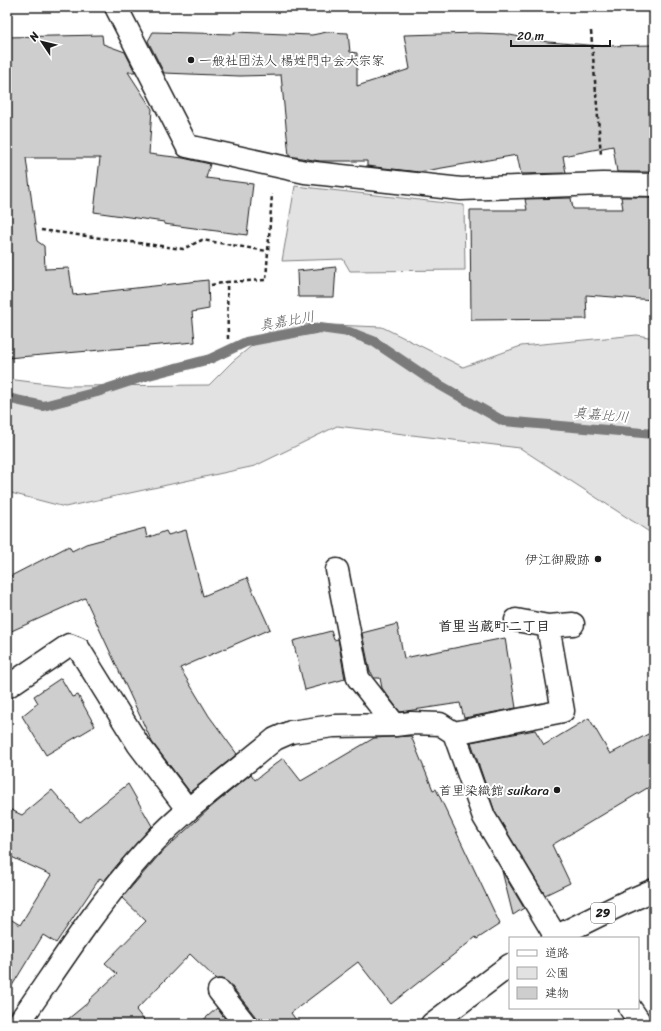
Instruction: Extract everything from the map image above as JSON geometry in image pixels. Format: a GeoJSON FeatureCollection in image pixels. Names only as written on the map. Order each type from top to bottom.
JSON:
{"type":"FeatureCollection","features":[{"type":"Feature","properties":{"kind":"street"},"geometry":{"type":"LineString","coordinates":[[116,7],[187,146],[305,172],[461,189],[603,184],[654,185]]}},
{"type":"Feature","properties":{"kind":"street"},"geometry":{"type":"LineString","coordinates":[[337,570],[358,678],[395,725]]}},
{"type":"Feature","properties":{"kind":"street"},"geometry":{"type":"LineString","coordinates":[[516,620],[548,626],[573,624]]}},
{"type":"Feature","properties":{"kind":"street"},"geometry":{"type":"LineString","coordinates":[[454,733],[563,711],[548,626]]}},
{"type":"Feature","properties":{"kind":"street"},"geometry":{"type":"LineString","coordinates":[[7,687],[68,646],[79,649],[138,744],[188,810]]}},
{"type":"Feature","properties":{"kind":"street"},"geometry":{"type":"LineString","coordinates":[[18,1024],[93,916],[133,864],[188,810],[275,739],[291,732],[333,726],[395,725],[411,723],[440,724],[454,733],[484,816],[555,937]]}},
{"type":"Feature","properties":{"kind":"street","name":"29"},"geometry":{"type":"LineString","coordinates":[[555,937],[654,890]]}},
{"type":"Feature","properties":{"kind":"street"},"geometry":{"type":"LineString","coordinates":[[432,1024],[509,966]]}},
{"type":"Feature","properties":{"kind":"street"},"geometry":{"type":"LineString","coordinates":[[219,990],[245,1024]]}},
{"type":"Feature","properties":{"kind":"street"},"geometry":{"type":"LineString","coordinates":[[631,1009],[641,1024]]}},
{"type":"Feature","properties":{"kind":"path"},"geometry":{"type":"LineString","coordinates":[[590,31],[603,184]]}},
{"type":"Feature","properties":{"kind":"path"},"geometry":{"type":"LineString","coordinates":[[211,285],[227,282],[266,280],[274,166]]}},
{"type":"Feature","properties":{"kind":"path"},"geometry":{"type":"LineString","coordinates":[[41,230],[183,249],[202,240],[268,251]]}},
{"type":"Feature","properties":{"kind":"path"},"geometry":{"type":"LineString","coordinates":[[227,282],[228,339]]}},
{"type":"Feature","properties":{"kind":"green space"},"geometry":{"type":"Polygon","coordinates":[[[295,186],[464,205],[465,270],[350,271],[343,259],[282,261],[295,186]]]}},
{"type":"Feature","properties":{"kind":"green space"},"geometry":{"type":"Polygon","coordinates":[[[280,323],[382,327],[463,367],[521,346],[637,335],[654,338],[654,535],[520,448],[337,426],[255,466],[65,507],[7,492],[7,379],[65,386],[209,385],[233,361],[280,323]]]}},
{"type":"Feature","properties":{"kind":"building"},"geometry":{"type":"Polygon","coordinates":[[[153,32],[234,34],[234,32],[312,35],[327,32],[348,33],[350,52],[357,53],[357,86],[410,69],[404,35],[477,33],[504,34],[548,42],[602,46],[654,45],[654,172],[617,172],[613,146],[563,156],[566,173],[521,174],[517,155],[419,172],[367,166],[367,161],[320,161],[289,156],[281,75],[240,76],[164,73],[148,41],[153,32]]]}},
{"type":"Feature","properties":{"kind":"building"},"geometry":{"type":"Polygon","coordinates":[[[102,35],[103,44],[125,52],[135,72],[128,72],[152,109],[149,154],[183,158],[210,164],[206,178],[253,184],[247,235],[164,224],[164,222],[94,212],[100,158],[26,158],[37,241],[44,246],[45,269],[69,268],[73,295],[208,280],[209,309],[192,312],[195,342],[7,358],[7,37],[102,35]]]}},
{"type":"Feature","properties":{"kind":"building"},"geometry":{"type":"Polygon","coordinates":[[[621,197],[654,197],[654,300],[586,295],[587,319],[471,320],[470,210],[527,210],[525,199],[571,198],[573,209],[623,209],[621,197]]]}},
{"type":"Feature","properties":{"kind":"building"},"geometry":{"type":"Polygon","coordinates":[[[336,267],[334,297],[298,297],[297,271],[336,267]]]}},
{"type":"Feature","properties":{"kind":"building"},"geometry":{"type":"Polygon","coordinates":[[[145,528],[147,538],[166,531],[168,535],[186,530],[203,596],[247,578],[270,629],[180,668],[209,716],[237,754],[190,792],[152,742],[85,598],[7,633],[7,578],[69,546],[72,551],[86,544],[145,528]]]}},
{"type":"Feature","properties":{"kind":"building"},"geometry":{"type":"Polygon","coordinates":[[[397,624],[404,658],[505,638],[516,708],[464,718],[460,703],[400,712],[382,688],[380,678],[374,678],[370,672],[362,633],[397,624]]]}},
{"type":"Feature","properties":{"kind":"building"},"geometry":{"type":"Polygon","coordinates":[[[331,631],[334,640],[338,639],[345,679],[305,690],[293,641],[331,631]]]}},
{"type":"Feature","properties":{"kind":"building"},"geometry":{"type":"Polygon","coordinates":[[[61,678],[72,697],[78,695],[95,726],[46,755],[22,716],[38,703],[34,696],[61,678]]]}},
{"type":"Feature","properties":{"kind":"building","name":"首里染織館 suikara"},"geometry":{"type":"Polygon","coordinates":[[[589,718],[610,754],[654,731],[654,784],[552,845],[570,883],[545,895],[495,812],[471,742],[535,730],[544,745],[589,718]]]}},
{"type":"Feature","properties":{"kind":"building"},"geometry":{"type":"Polygon","coordinates":[[[411,736],[433,790],[436,789],[500,924],[477,939],[476,937],[391,1004],[358,962],[291,1013],[299,1024],[257,1024],[255,1016],[229,983],[223,979],[216,979],[190,954],[136,1010],[147,1024],[62,1024],[90,1001],[89,1000],[117,974],[105,963],[146,921],[122,898],[159,855],[210,808],[251,774],[255,780],[283,758],[301,781],[374,738],[411,736]]]}},
{"type":"Feature","properties":{"kind":"building"},"geometry":{"type":"Polygon","coordinates":[[[128,784],[152,826],[104,881],[100,878],[56,943],[43,935],[7,994],[7,917],[20,925],[51,875],[7,855],[7,808],[22,815],[52,790],[80,822],[128,784]]]}},
{"type":"Feature","properties":{"kind":"building"},"geometry":{"type":"Polygon","coordinates":[[[502,871],[524,908],[513,915],[502,871]]]}},
{"type":"Feature","properties":{"kind":"building"},"geometry":{"type":"Polygon","coordinates":[[[217,1008],[229,1024],[199,1024],[217,1008]]]}},
{"type":"Feature","properties":{"kind":"waterway","name":"真嘉比川"},"geometry":{"type":"LineString","coordinates":[[7,398],[43,406],[210,359],[246,342],[320,328],[349,332],[373,341],[431,380],[503,421],[654,434]]}},
{"type":"Feature","properties":{"kind":"place","name":"一般社団法人 楊姓門中会大宗家"},"geometry":{"type":"Point","coordinates":[191,60]}},
{"type":"Feature","properties":{"kind":"place","name":"伊江御殿跡"},"geometry":{"type":"Point","coordinates":[598,559]}},
{"type":"Feature","properties":{"kind":"place","name":"首里染織館 suikara"},"geometry":{"type":"Point","coordinates":[557,790]}},
{"type":"Feature","properties":{"kind":"district","name":"首里当蔵町二丁目"},"geometry":{"type":"Point","coordinates":[494,626]}}]}
